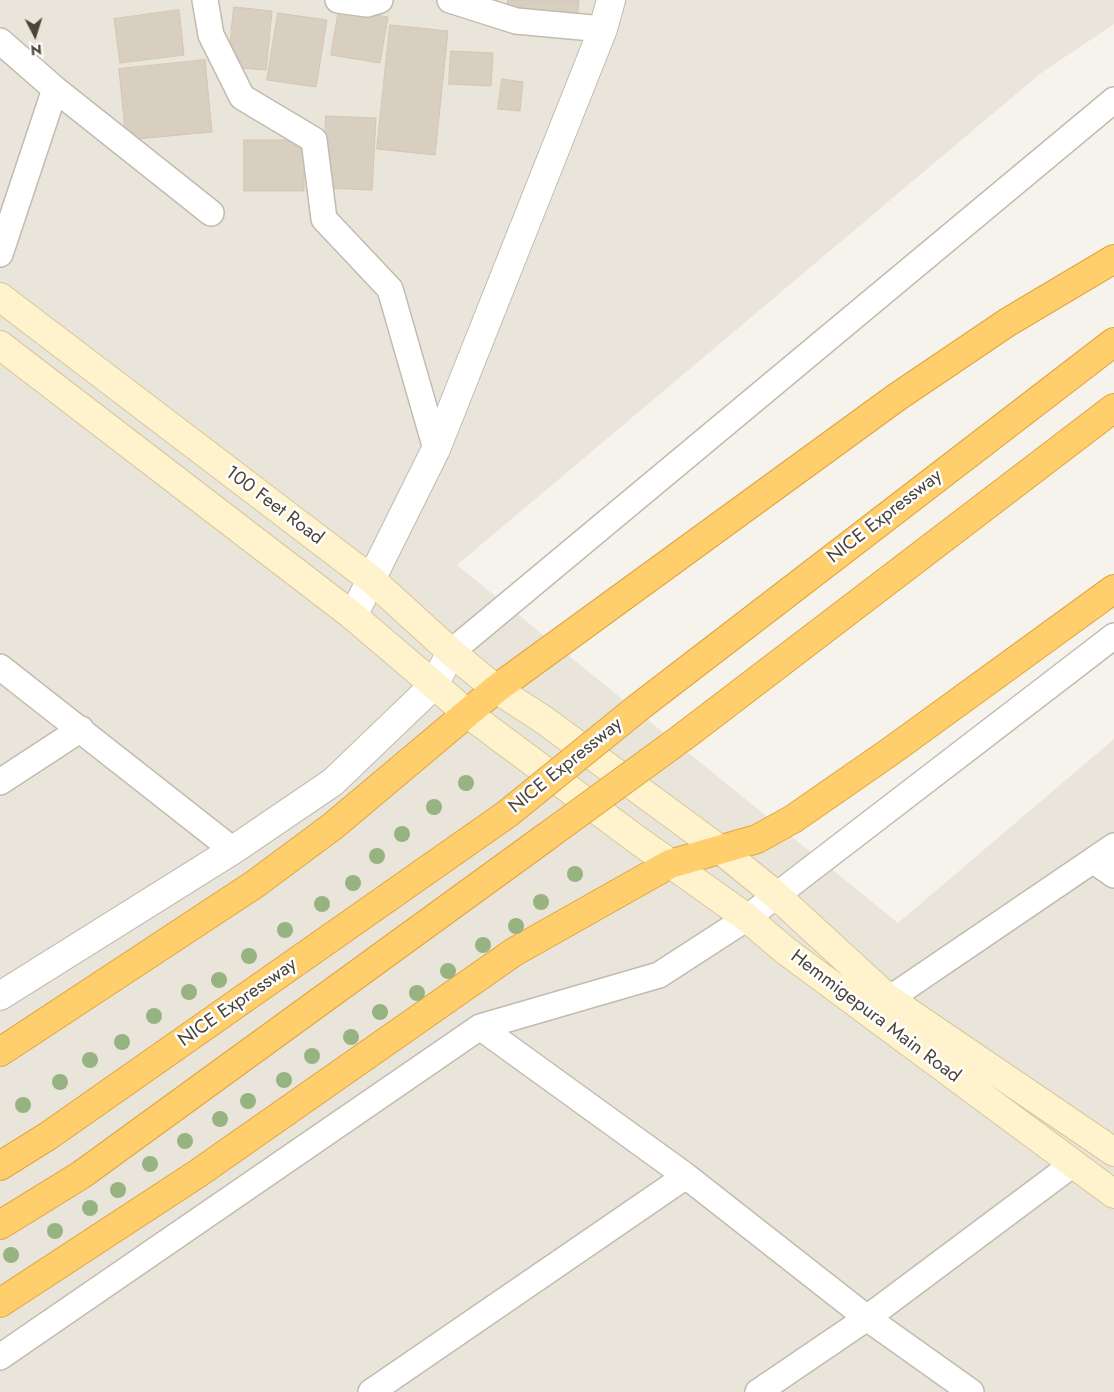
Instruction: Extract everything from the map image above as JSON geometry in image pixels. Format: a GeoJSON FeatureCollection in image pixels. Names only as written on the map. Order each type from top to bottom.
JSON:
{"type":"FeatureCollection","features":[{"type":"Feature","properties":{"kind":"highway"},"geometry":{"type":"LineString","coordinates":[[0,1052],[255,884],[333,826],[496,688],[897,397],[1008,322],[1114,259]]}},
{"type":"Feature","properties":{"kind":"highway","name":"NICE Expressway"},"geometry":{"type":"LineString","coordinates":[[0,1166],[56,1130],[507,814],[639,707],[1114,342]]}},
{"type":"Feature","properties":{"kind":"highway"},"geometry":{"type":"LineString","coordinates":[[0,1225],[81,1175],[546,837],[682,737],[1114,408]]}},
{"type":"Feature","properties":{"kind":"highway"},"geometry":{"type":"LineString","coordinates":[[0,1303],[197,1174],[514,952],[670,864],[722,851],[757,839],[793,819],[891,751],[1114,589]]}},
{"type":"Feature","properties":{"kind":"main road","name":"100 Feet Road"},"geometry":{"type":"LineString","coordinates":[[0,296],[372,580],[451,652],[496,688],[544,720],[671,813]]}},
{"type":"Feature","properties":{"kind":"main road"},"geometry":{"type":"LineString","coordinates":[[0,345],[353,616],[467,713]]}},
{"type":"Feature","properties":{"kind":"main road","name":"Hemmigepura Main Road"},"geometry":{"type":"LineString","coordinates":[[467,713],[670,864],[747,918],[786,952],[1114,1194]]}},
{"type":"Feature","properties":{"kind":"main road","name":"Hemmigepura Main Road"},"geometry":{"type":"LineString","coordinates":[[671,813],[776,895],[889,998],[1114,1152]]}},
{"type":"Feature","properties":{"kind":"street"},"geometry":{"type":"LineString","coordinates":[[205,0],[212,35],[242,96],[314,140],[324,219],[390,289],[436,449]]}},
{"type":"Feature","properties":{"kind":"street"},"geometry":{"type":"LineString","coordinates":[[338,0],[367,4],[380,0]]}},
{"type":"Feature","properties":{"kind":"street"},"geometry":{"type":"LineString","coordinates":[[450,0],[516,21],[603,29]]}},
{"type":"Feature","properties":{"kind":"street"},"geometry":{"type":"LineString","coordinates":[[353,616],[436,449],[603,29],[611,0]]}},
{"type":"Feature","properties":{"kind":"street"},"geometry":{"type":"LineString","coordinates":[[0,41],[56,89],[211,213]]}},
{"type":"Feature","properties":{"kind":"street"},"geometry":{"type":"LineString","coordinates":[[0,254],[56,89]]}},
{"type":"Feature","properties":{"kind":"street"},"geometry":{"type":"LineString","coordinates":[[0,996],[233,850],[333,782],[434,685],[451,652],[1114,100]]}},
{"type":"Feature","properties":{"kind":"street"},"geometry":{"type":"LineString","coordinates":[[0,1357],[480,1027],[659,975],[747,918],[1114,636]]}},
{"type":"Feature","properties":{"kind":"street"},"geometry":{"type":"LineString","coordinates":[[0,667],[233,850]]}},
{"type":"Feature","properties":{"kind":"street"},"geometry":{"type":"LineString","coordinates":[[0,782],[81,729]]}},
{"type":"Feature","properties":{"kind":"street"},"geometry":{"type":"LineString","coordinates":[[889,998],[1114,846]]}},
{"type":"Feature","properties":{"kind":"street"},"geometry":{"type":"LineString","coordinates":[[1094,861],[1114,876]]}},
{"type":"Feature","properties":{"kind":"street"},"geometry":{"type":"LineString","coordinates":[[480,1027],[686,1176],[866,1318],[971,1392]]}},
{"type":"Feature","properties":{"kind":"street"},"geometry":{"type":"LineString","coordinates":[[758,1392],[866,1318],[1073,1164]]}},
{"type":"Feature","properties":{"kind":"street"},"geometry":{"type":"LineString","coordinates":[[371,1392],[686,1176]]}},
{"type":"Feature","properties":{"kind":"shaded area"},"geometry":{"type":"Polygon","coordinates":[[[0,0],[1114,0],[1114,24],[1041,73],[457,565],[898,923],[1114,739],[1114,1392],[0,1392],[0,0]]]}},
{"type":"Feature","properties":{"kind":"building"},"geometry":{"type":"Polygon","coordinates":[[[508,0],[579,0],[577,19],[507,11],[508,0]]]}},
{"type":"Feature","properties":{"kind":"building"},"geometry":{"type":"Polygon","coordinates":[[[234,7],[272,11],[266,70],[228,67],[234,7]]]}},
{"type":"Feature","properties":{"kind":"building"},"geometry":{"type":"Polygon","coordinates":[[[339,9],[388,17],[380,63],[331,55],[339,9]]]}},
{"type":"Feature","properties":{"kind":"building"},"geometry":{"type":"Polygon","coordinates":[[[179,10],[184,55],[120,63],[114,19],[179,10]]]}},
{"type":"Feature","properties":{"kind":"building"},"geometry":{"type":"Polygon","coordinates":[[[278,13],[327,20],[316,87],[267,80],[278,13]]]}},
{"type":"Feature","properties":{"kind":"building"},"geometry":{"type":"Polygon","coordinates":[[[390,25],[448,31],[435,155],[377,149],[390,25]]]}},
{"type":"Feature","properties":{"kind":"building"},"geometry":{"type":"Polygon","coordinates":[[[451,51],[493,53],[491,86],[449,84],[451,51]]]}},
{"type":"Feature","properties":{"kind":"building"},"geometry":{"type":"Polygon","coordinates":[[[205,60],[212,132],[126,140],[119,69],[205,60]]]}},
{"type":"Feature","properties":{"kind":"building"},"geometry":{"type":"Polygon","coordinates":[[[502,79],[523,82],[520,111],[498,109],[502,79]]]}},
{"type":"Feature","properties":{"kind":"building"},"geometry":{"type":"Polygon","coordinates":[[[326,116],[376,118],[372,190],[323,188],[326,116]]]}},
{"type":"Feature","properties":{"kind":"building"},"geometry":{"type":"Polygon","coordinates":[[[244,140],[304,140],[304,191],[244,191],[244,140]]]}}]}
